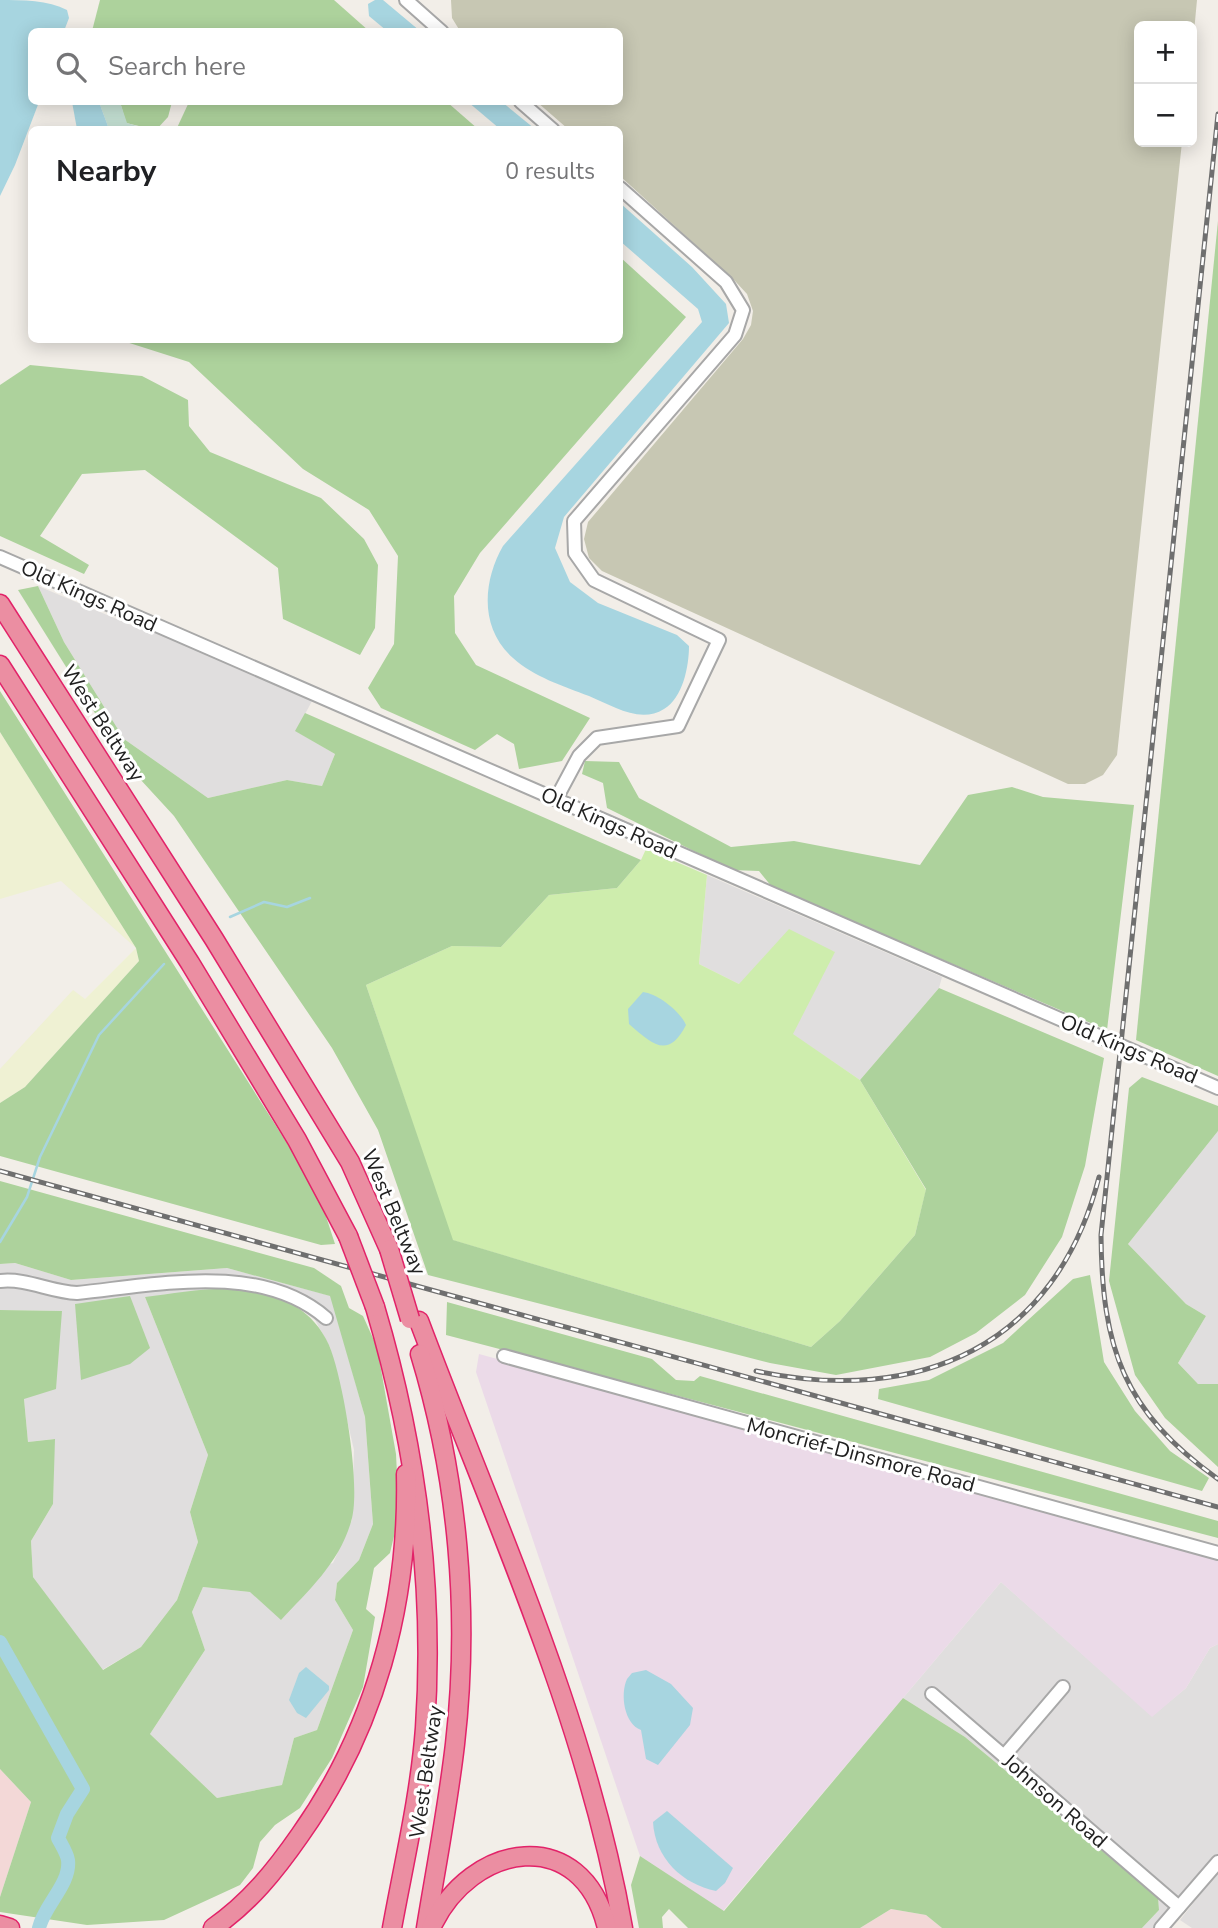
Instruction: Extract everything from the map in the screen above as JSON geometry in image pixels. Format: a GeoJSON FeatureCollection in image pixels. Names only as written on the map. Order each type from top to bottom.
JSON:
{"type":"FeatureCollection","features":[{"type":"Feature","properties":{"kind":"highway","name":"West Beltway"},"geometry":{"type":"LineString","coordinates":[[0,604],[214,939],[350,1162],[398,1271],[415,1320],[449,1474],[456,1529],[461,1642],[455,1744],[428,1928]]}},
{"type":"Feature","properties":{"kind":"highway","name":"West Beltway"},"geometry":{"type":"LineString","coordinates":[[0,665],[197,975],[297,1140],[348,1236],[375,1307],[392,1365],[418,1489],[425,1556],[429,1651],[425,1731],[392,1928]]}},
{"type":"Feature","properties":{"kind":"highway"},"geometry":{"type":"LineString","coordinates":[[415,1320],[576,1733],[604,1834],[623,1928]]}},
{"type":"Feature","properties":{"kind":"highway"},"geometry":{"type":"LineString","coordinates":[[213,1928],[254,1894],[293,1845],[317,1812],[361,1727],[381,1673],[396,1611],[404,1556],[405,1425]]}},
{"type":"Feature","properties":{"kind":"highway"},"geometry":{"type":"LineString","coordinates":[[428,1928],[462,1882],[494,1861],[522,1856],[560,1864],[584,1883],[604,1913],[607,1928]]}},
{"type":"Feature","properties":{"kind":"highway"},"geometry":{"type":"LineString","coordinates":[[0,1925],[10,1928]]}},
{"type":"Feature","properties":{"kind":"street"},"geometry":{"type":"LineString","coordinates":[[406,0],[438,28]]}},
{"type":"Feature","properties":{"kind":"street"},"geometry":{"type":"LineString","coordinates":[[524,105],[548,126]]}},
{"type":"Feature","properties":{"kind":"street"},"geometry":{"type":"LineString","coordinates":[[556,799],[579,756],[597,738],[678,726],[719,640],[594,580],[575,553],[574,521],[735,335],[743,310],[726,282],[623,191]]}},
{"type":"Feature","properties":{"kind":"street","name":"Old Kings Road"},"geometry":{"type":"LineString","coordinates":[[3,558],[717,872],[1218,1088]]}},
{"type":"Feature","properties":{"kind":"street"},"geometry":{"type":"LineString","coordinates":[[5,1280],[77,1293],[227,1281],[307,1302],[326,1318]]}},
{"type":"Feature","properties":{"kind":"street","name":"Moncrief-Dinsmore Road"},"geometry":{"type":"LineString","coordinates":[[503,1356],[1218,1553]]}},
{"type":"Feature","properties":{"kind":"street"},"geometry":{"type":"LineString","coordinates":[[1004,1756],[1063,1687]]}},
{"type":"Feature","properties":{"kind":"street","name":"Johnson Road"},"geometry":{"type":"LineString","coordinates":[[932,1694],[1179,1907]]}},
{"type":"Feature","properties":{"kind":"street"},"geometry":{"type":"LineString","coordinates":[[1161,1928],[1218,1862]]}},
{"type":"Feature","properties":{"kind":"shaded area"},"geometry":{"type":"Polygon","coordinates":[[[451,0],[1197,0],[1195,21],[1134,21],[1134,147],[1181,147],[1117,755],[1103,775],[1085,784],[1068,784],[602,571],[589,558],[584,539],[588,522],[743,339],[751,325],[753,311],[747,294],[735,281],[623,179],[623,126],[565,126],[540,105],[623,105],[623,28],[458,28],[452,18],[451,0]]]}},
{"type":"Feature","properties":{"kind":"shaded area"},"geometry":{"type":"Polygon","coordinates":[[[100,105],[121,105],[127,123],[137,126],[108,126],[100,105]]]}},
{"type":"Feature","properties":{"kind":"shaded area"},"geometry":{"type":"Polygon","coordinates":[[[38,586],[150,633],[159,632],[312,701],[296,731],[335,754],[322,786],[287,780],[208,798],[124,739],[64,642],[38,586]]]}},
{"type":"Feature","properties":{"kind":"shaded area"},"geometry":{"type":"Polygon","coordinates":[[[0,732],[136,948],[61,881],[0,899],[0,732]]]}},
{"type":"Feature","properties":{"kind":"shaded area"},"geometry":{"type":"Polygon","coordinates":[[[707,875],[942,977],[939,988],[860,1080],[792,1034],[834,951],[739,984],[699,964],[707,875]]]}},
{"type":"Feature","properties":{"kind":"shaded area"},"geometry":{"type":"Polygon","coordinates":[[[136,948],[139,961],[25,1087],[0,1103],[0,1069],[73,990],[85,999],[136,948]]]}},
{"type":"Feature","properties":{"kind":"shaded area"},"geometry":{"type":"Polygon","coordinates":[[[1218,1131],[1218,1384],[1198,1384],[1178,1363],[1206,1316],[1186,1304],[1128,1244],[1218,1131]]]}},
{"type":"Feature","properties":{"kind":"shaded area"},"geometry":{"type":"Polygon","coordinates":[[[15,1263],[71,1280],[227,1268],[331,1296],[365,1417],[373,1524],[359,1560],[337,1583],[335,1600],[353,1630],[317,1730],[294,1738],[282,1785],[217,1798],[150,1734],[205,1650],[192,1612],[203,1587],[250,1592],[333,1563],[352,1520],[354,1450],[330,1347],[315,1320],[293,1304],[145,1297],[208,1455],[190,1512],[198,1542],[177,1600],[141,1647],[102,1670],[33,1577],[31,1541],[53,1504],[54,1439],[28,1442],[24,1398],[62,1311],[0,1310],[0,1264],[15,1263]]]}},
{"type":"Feature","properties":{"kind":"shaded area"},"geometry":{"type":"Polygon","coordinates":[[[479,1354],[1218,1558],[1218,1644],[1210,1648],[1186,1688],[1152,1717],[1001,1582],[723,1911],[640,1856],[476,1372],[479,1354]]]}},
{"type":"Feature","properties":{"kind":"shaded area"},"geometry":{"type":"Polygon","coordinates":[[[1001,1582],[1152,1716],[1186,1688],[1210,1648],[1218,1644],[1218,1854],[1155,1928],[1142,1928],[1159,1910],[1158,1897],[965,1737],[903,1698],[1001,1582]]]}},
{"type":"Feature","properties":{"kind":"shaded area"},"geometry":{"type":"Polygon","coordinates":[[[0,1769],[31,1802],[0,1897],[0,1769]]]}},
{"type":"Feature","properties":{"kind":"shaded area"},"geometry":{"type":"Polygon","coordinates":[[[1218,1872],[1218,1928],[1192,1928],[1180,1920],[1218,1872]]]}},
{"type":"Feature","properties":{"kind":"shaded area"},"geometry":{"type":"Polygon","coordinates":[[[891,1909],[926,1915],[942,1928],[860,1928],[891,1909]]]}},
{"type":"Feature","properties":{"kind":"green space"},"geometry":{"type":"Polygon","coordinates":[[[100,0],[334,0],[366,28],[93,28],[100,0]]]}},
{"type":"Feature","properties":{"kind":"green space"},"geometry":{"type":"Polygon","coordinates":[[[121,105],[171,105],[168,117],[160,126],[126,123],[121,105]]]}},
{"type":"Feature","properties":{"kind":"green space"},"geometry":{"type":"Polygon","coordinates":[[[188,105],[450,105],[475,126],[178,126],[188,105]]]}},
{"type":"Feature","properties":{"kind":"green space"},"geometry":{"type":"Polygon","coordinates":[[[1218,221],[1218,1076],[1136,1040],[1218,221]]]}},
{"type":"Feature","properties":{"kind":"green space"},"geometry":{"type":"Polygon","coordinates":[[[623,260],[686,317],[480,553],[454,596],[455,633],[476,665],[590,718],[562,761],[519,769],[514,744],[497,734],[475,750],[381,708],[368,688],[394,644],[398,556],[369,510],[303,469],[189,362],[129,343],[623,343],[623,260]]]}},
{"type":"Feature","properties":{"kind":"green space"},"geometry":{"type":"Polygon","coordinates":[[[30,365],[142,376],[188,400],[189,426],[210,452],[321,498],[364,539],[378,565],[375,628],[360,655],[283,619],[278,568],[145,470],[82,474],[40,536],[89,565],[84,574],[0,536],[0,385],[30,365]]]}},
{"type":"Feature","properties":{"kind":"green space"},"geometry":{"type":"Polygon","coordinates":[[[38,586],[64,642],[124,739],[208,798],[287,780],[322,786],[335,754],[295,731],[305,713],[641,860],[617,888],[549,895],[501,947],[452,946],[366,985],[453,1240],[811,1347],[840,1321],[915,1235],[926,1189],[860,1080],[939,988],[1104,1058],[1085,1166],[1062,1237],[1025,1295],[976,1333],[930,1357],[836,1375],[770,1363],[428,1275],[378,1130],[332,1048],[174,816],[128,766],[18,590],[38,586]]]}},
{"type":"Feature","properties":{"kind":"green space"},"geometry":{"type":"Polygon","coordinates":[[[0,691],[318,1192],[335,1244],[321,1245],[0,1156],[0,1103],[25,1087],[139,961],[136,948],[0,732],[0,691]]]}},
{"type":"Feature","properties":{"kind":"green space"},"geometry":{"type":"Polygon","coordinates":[[[585,761],[619,762],[639,798],[731,847],[794,841],[920,865],[968,795],[1012,787],[1043,797],[1134,805],[1107,1030],[772,887],[759,871],[732,870],[607,808],[603,783],[582,774],[585,761]]]}},
{"type":"Feature","properties":{"kind":"green space"},"geometry":{"type":"Polygon","coordinates":[[[646,849],[707,875],[699,964],[739,984],[789,929],[835,952],[793,1034],[860,1080],[926,1190],[915,1235],[840,1321],[811,1347],[452,1240],[366,985],[452,946],[501,947],[549,895],[617,888],[641,860],[646,849]]]}},
{"type":"Feature","properties":{"kind":"green space"},"geometry":{"type":"Polygon","coordinates":[[[1142,1077],[1218,1106],[1218,1131],[1128,1244],[1186,1304],[1206,1316],[1178,1363],[1198,1384],[1218,1384],[1218,1467],[1165,1418],[1135,1375],[1109,1281],[1129,1088],[1142,1077]]]}},
{"type":"Feature","properties":{"kind":"green space"},"geometry":{"type":"Polygon","coordinates":[[[0,1181],[314,1268],[341,1286],[349,1308],[363,1316],[377,1347],[396,1454],[399,1515],[390,1553],[374,1568],[366,1609],[375,1617],[363,1687],[332,1758],[300,1808],[275,1825],[260,1842],[253,1868],[240,1885],[164,1920],[87,1925],[0,1912],[0,1897],[31,1802],[0,1769],[0,1310],[62,1311],[56,1389],[24,1399],[28,1442],[55,1439],[53,1504],[31,1541],[33,1577],[103,1670],[141,1647],[177,1600],[198,1542],[190,1512],[208,1455],[145,1297],[222,1289],[260,1292],[278,1297],[301,1310],[323,1333],[329,1345],[340,1382],[353,1460],[354,1506],[346,1537],[322,1575],[281,1620],[250,1592],[203,1587],[192,1612],[205,1650],[150,1734],[217,1798],[282,1785],[294,1738],[317,1730],[353,1630],[335,1600],[337,1583],[359,1560],[373,1524],[365,1417],[330,1296],[227,1268],[71,1280],[15,1263],[0,1264],[0,1181]]]}},
{"type":"Feature","properties":{"kind":"green space"},"geometry":{"type":"Polygon","coordinates":[[[1090,1275],[1104,1362],[1135,1411],[1170,1451],[1209,1478],[1202,1491],[878,1399],[879,1389],[929,1380],[1003,1343],[1073,1279],[1090,1275]]]}},
{"type":"Feature","properties":{"kind":"green space"},"geometry":{"type":"Polygon","coordinates":[[[130,1296],[150,1348],[130,1364],[81,1380],[75,1304],[130,1296]]]}},
{"type":"Feature","properties":{"kind":"green space"},"geometry":{"type":"Polygon","coordinates":[[[447,1302],[652,1359],[676,1380],[694,1381],[700,1376],[1218,1521],[1218,1538],[446,1335],[447,1302]]]}},
{"type":"Feature","properties":{"kind":"green space"},"geometry":{"type":"Polygon","coordinates":[[[903,1698],[965,1737],[1158,1897],[1159,1910],[1142,1928],[942,1928],[926,1915],[891,1909],[860,1928],[688,1928],[669,1909],[662,1917],[663,1928],[639,1928],[631,1885],[640,1856],[724,1911],[903,1698]]]}},
{"type":"Feature","properties":{"kind":"water"},"geometry":{"type":"Polygon","coordinates":[[[0,0],[44,2],[67,10],[69,18],[65,28],[28,28],[28,105],[38,105],[0,196],[0,0]]]}},
{"type":"Feature","properties":{"kind":"water"},"geometry":{"type":"Polygon","coordinates":[[[383,0],[416,28],[383,28],[369,16],[368,4],[383,0]]]}},
{"type":"Feature","properties":{"kind":"water"},"geometry":{"type":"Polygon","coordinates":[[[73,105],[100,105],[108,126],[76,126],[73,105]]]}},
{"type":"Feature","properties":{"kind":"water"},"geometry":{"type":"Polygon","coordinates":[[[472,105],[506,105],[531,126],[496,126],[472,105]]]}},
{"type":"Feature","properties":{"kind":"water"},"geometry":{"type":"Polygon","coordinates":[[[623,206],[692,267],[726,304],[729,323],[564,517],[555,548],[570,582],[598,603],[677,635],[689,646],[686,672],[680,690],[671,704],[655,713],[636,714],[549,680],[521,665],[502,646],[494,633],[488,589],[491,574],[503,546],[702,322],[698,309],[623,244],[623,206]]]}},
{"type":"Feature","properties":{"kind":"water"},"geometry":{"type":"Polygon","coordinates":[[[643,992],[662,1000],[674,1009],[686,1025],[673,1042],[659,1045],[645,1038],[629,1024],[628,1009],[643,992]]]}},
{"type":"Feature","properties":{"kind":"water"},"geometry":{"type":"Polygon","coordinates":[[[306,1667],[329,1686],[329,1690],[306,1718],[297,1713],[289,1700],[299,1673],[306,1667]]]}},
{"type":"Feature","properties":{"kind":"water"},"geometry":{"type":"Polygon","coordinates":[[[646,1670],[671,1684],[693,1708],[690,1725],[658,1765],[646,1759],[641,1730],[631,1722],[625,1708],[627,1679],[632,1673],[646,1670]]]}},
{"type":"Feature","properties":{"kind":"water"},"geometry":{"type":"Polygon","coordinates":[[[667,1811],[733,1868],[725,1883],[716,1891],[682,1876],[665,1858],[655,1835],[653,1822],[667,1811]]]}},
{"type":"Feature","properties":{"kind":"waterway"},"geometry":{"type":"LineString","coordinates":[[230,917],[264,902],[287,907],[310,898]]}},
{"type":"Feature","properties":{"kind":"waterway"},"geometry":{"type":"LineString","coordinates":[[0,1242],[27,1197],[40,1157],[99,1035],[164,964]]}},
{"type":"Feature","properties":{"kind":"waterway"},"geometry":{"type":"LineString","coordinates":[[0,1642],[83,1789],[67,1814],[58,1838],[68,1860],[68,1869],[39,1928]]}},
{"type":"Feature","properties":{"kind":"railway"},"geometry":{"type":"LineString","coordinates":[[1218,114],[1101,1235],[1106,1311],[1113,1344],[1124,1374],[1139,1402],[1160,1428],[1186,1454],[1218,1479]]}},
{"type":"Feature","properties":{"kind":"railway"},"geometry":{"type":"LineString","coordinates":[[0,1171],[1218,1507]]}},
{"type":"Feature","properties":{"kind":"railway"},"geometry":{"type":"LineString","coordinates":[[756,1371],[816,1380],[872,1379],[925,1370],[972,1350],[1015,1322],[1050,1284],[1079,1235],[1099,1177]]}}]}
